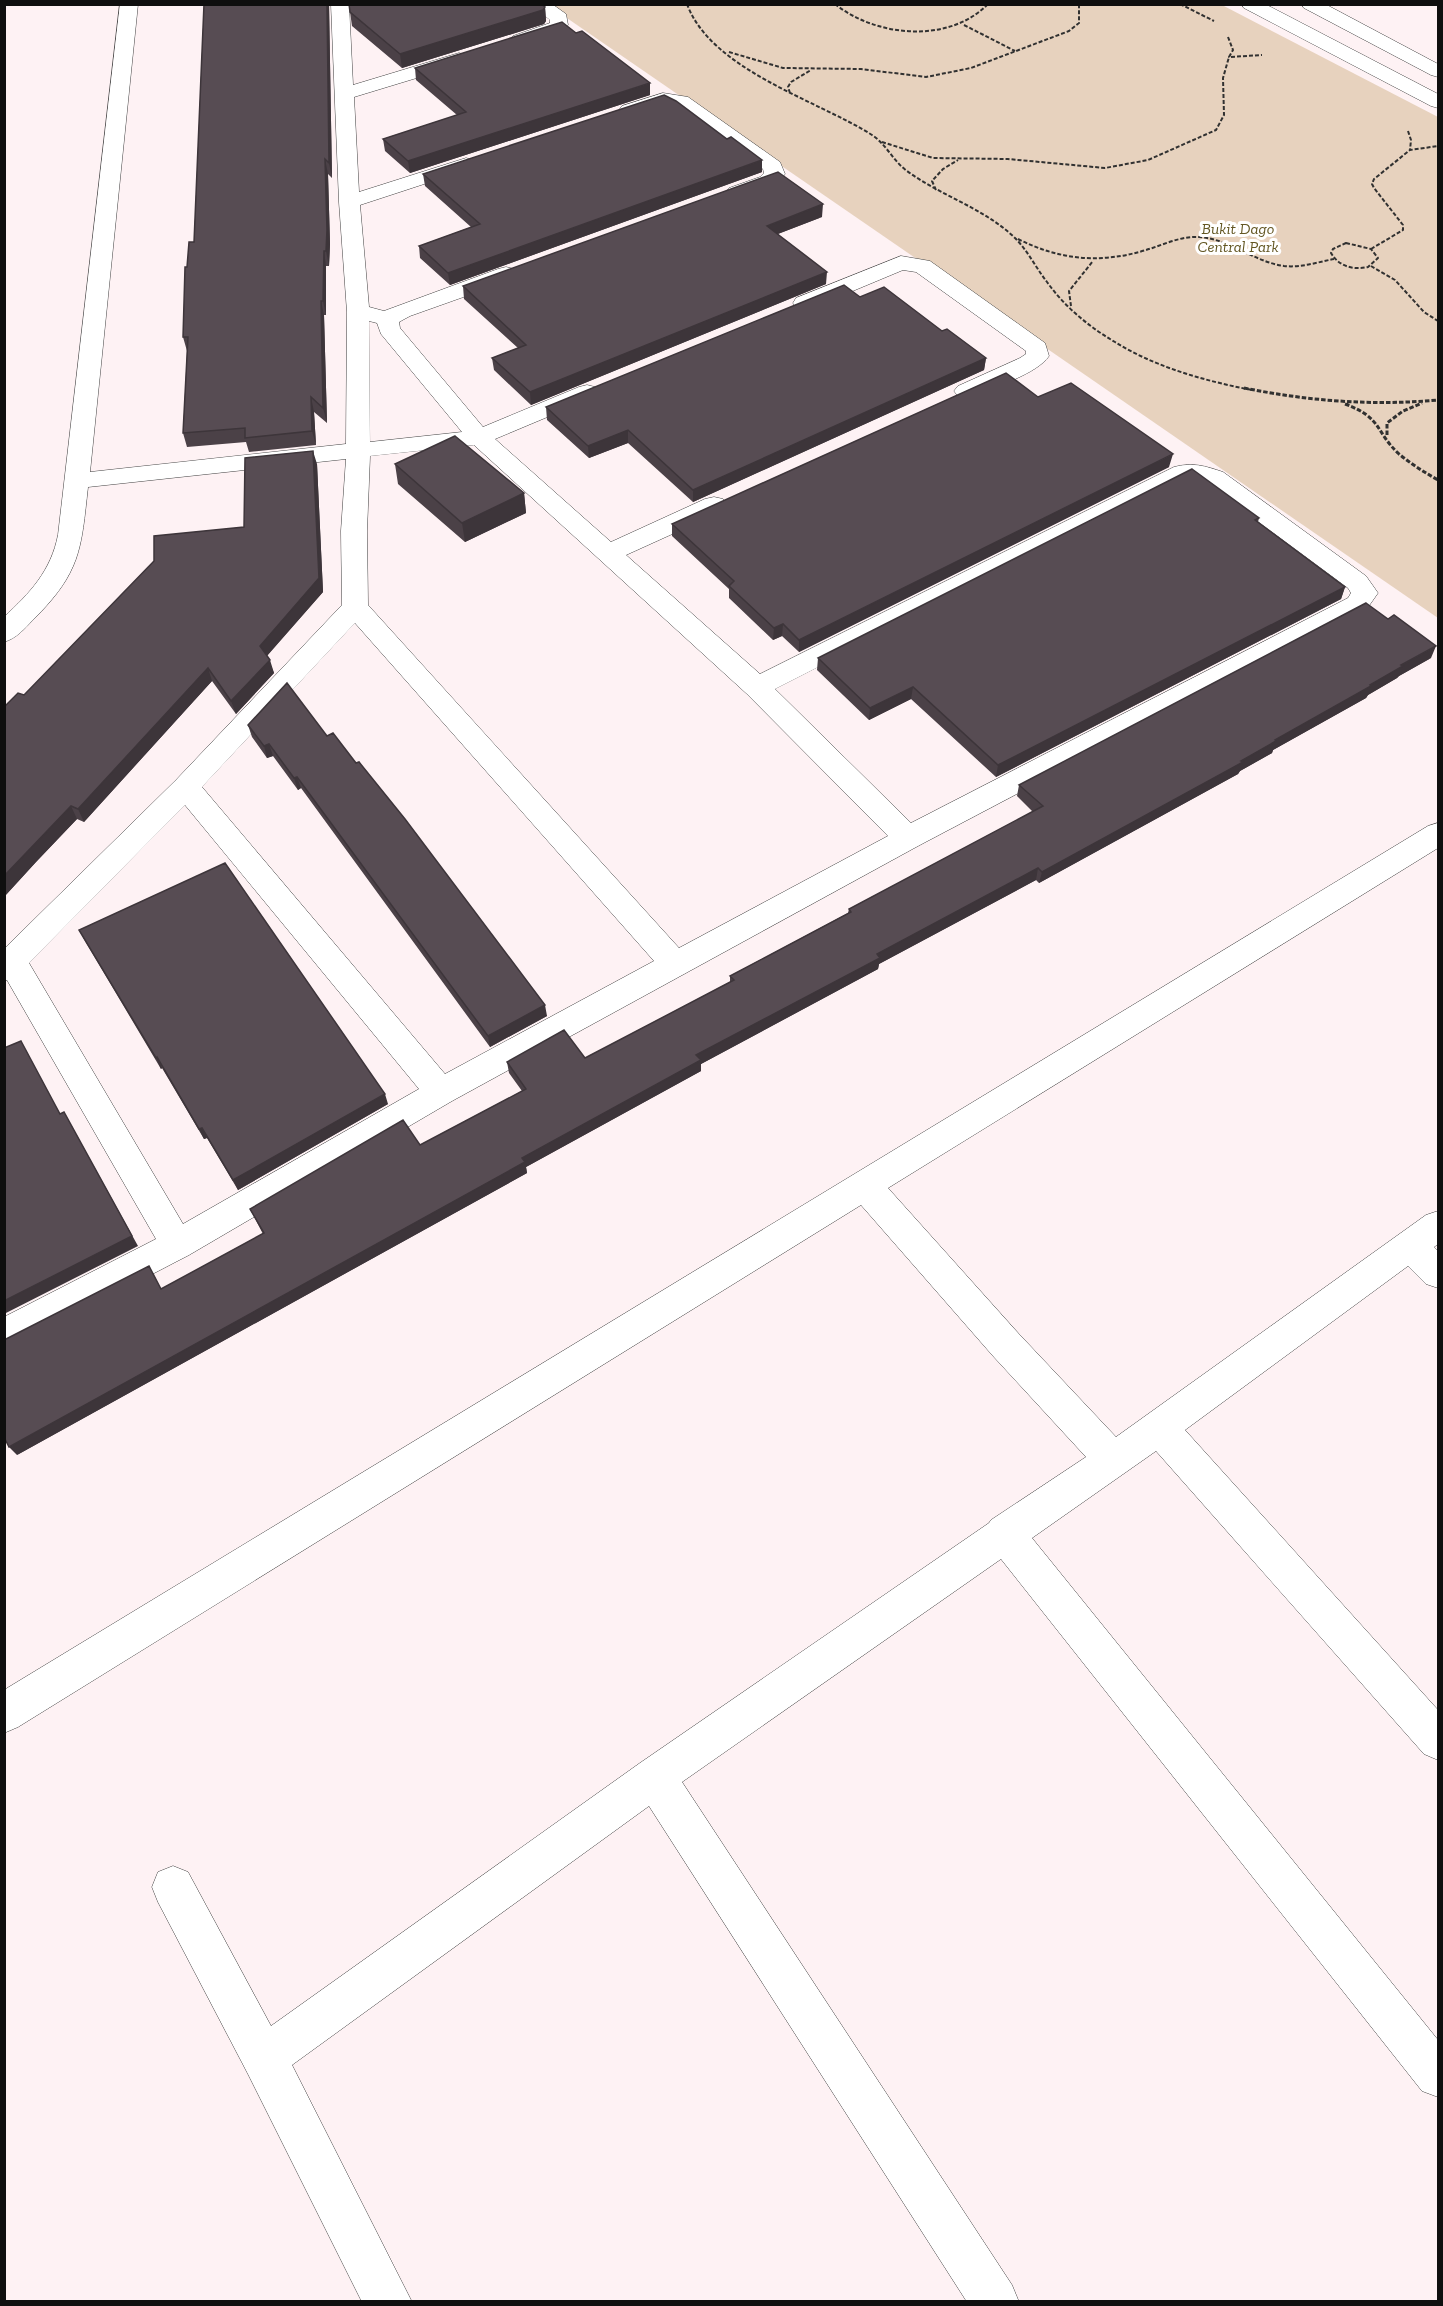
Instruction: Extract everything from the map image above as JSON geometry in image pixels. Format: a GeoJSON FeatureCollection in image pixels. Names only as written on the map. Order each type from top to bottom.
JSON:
{"type":"FeatureCollection","features":[{"type":"Feature","properties":{"kind":"street"},"geometry":{"type":"LineString","coordinates":[[4,633],[47,588],[63,565],[77,482],[129,4]]}},
{"type":"Feature","properties":{"kind":"street"},"geometry":{"type":"LineString","coordinates":[[340,4],[349,202],[358,312],[355,607],[675,964]]}},
{"type":"Feature","properties":{"kind":"street"},"geometry":{"type":"LineString","coordinates":[[508,44],[552,30],[559,25],[559,18],[539,4]]}},
{"type":"Feature","properties":{"kind":"street"},"geometry":{"type":"LineString","coordinates":[[1250,4],[1438,102]]}},
{"type":"Feature","properties":{"kind":"street"},"geometry":{"type":"LineString","coordinates":[[1310,4],[1438,70]]}},
{"type":"Feature","properties":{"kind":"street"},"geometry":{"type":"LineString","coordinates":[[1420,61],[1438,53]]}},
{"type":"Feature","properties":{"kind":"street"},"geometry":{"type":"LineString","coordinates":[[343,94],[475,54]]}},
{"type":"Feature","properties":{"kind":"street"},"geometry":{"type":"LineString","coordinates":[[607,118],[663,99],[681,101],[773,166],[775,174],[767,181],[712,201]]}},
{"type":"Feature","properties":{"kind":"street"},"geometry":{"type":"LineString","coordinates":[[349,202],[483,158]]}},
{"type":"Feature","properties":{"kind":"street"},"geometry":{"type":"LineString","coordinates":[[782,312],[901,263],[911,263],[922,266],[1037,348],[1038,356],[1028,363],[942,402]]}},
{"type":"Feature","properties":{"kind":"street"},"geometry":{"type":"LineString","coordinates":[[358,312],[387,319],[402,311],[524,268]]}},
{"type":"Feature","properties":{"kind":"street"},"geometry":{"type":"LineString","coordinates":[[387,319],[389,329],[479,437],[757,687],[908,838]]}},
{"type":"Feature","properties":{"kind":"street"},"geometry":{"type":"LineString","coordinates":[[77,482],[479,437],[609,383]]}},
{"type":"Feature","properties":{"kind":"street"},"geometry":{"type":"LineString","coordinates":[[4,1335],[177,1245],[441,1092],[908,838],[1357,604],[1365,593],[1358,582],[1214,477],[1197,471],[1183,472],[757,687]]}},
{"type":"Feature","properties":{"kind":"street"},"geometry":{"type":"LineString","coordinates":[[609,553],[738,494]]}},
{"type":"Feature","properties":{"kind":"street"},"geometry":{"type":"LineString","coordinates":[[177,1245],[8,965],[186,787],[355,607]]}},
{"type":"Feature","properties":{"kind":"street"},"geometry":{"type":"LineString","coordinates":[[186,787],[441,1092]]}},
{"type":"Feature","properties":{"kind":"street"},"geometry":{"type":"LineString","coordinates":[[4,1713],[1438,834]]}},
{"type":"Feature","properties":{"kind":"street"},"geometry":{"type":"LineString","coordinates":[[865,1186],[1006,1345],[1112,1459]]}},
{"type":"Feature","properties":{"kind":"street"},"geometry":{"type":"LineString","coordinates":[[264,2058],[654,1777],[1159,1428],[1438,1225]]}},
{"type":"Feature","properties":{"kind":"street"},"geometry":{"type":"LineString","coordinates":[[1410,1246],[1438,1273]]}},
{"type":"Feature","properties":{"kind":"street"},"geometry":{"type":"LineString","coordinates":[[1159,1428],[1438,1740]]}},
{"type":"Feature","properties":{"kind":"street"},"geometry":{"type":"LineString","coordinates":[[1004,1533],[1438,2075]]}},
{"type":"Feature","properties":{"kind":"street"},"geometry":{"type":"LineString","coordinates":[[654,1777],[995,2301]]}},
{"type":"Feature","properties":{"kind":"street"},"geometry":{"type":"LineString","coordinates":[[173,1887],[264,2058],[388,2301]]}},
{"type":"Feature","properties":{"kind":"path"},"geometry":{"type":"LineString","coordinates":[[687,4],[688,11],[702,32],[766,80],[821,106],[879,141],[933,158],[1008,159],[1105,168],[1148,160],[1216,130],[1223,123],[1226,114],[1221,85],[1222,69],[1233,50],[1226,34]]}},
{"type":"Feature","properties":{"kind":"path"},"geometry":{"type":"LineString","coordinates":[[835,4],[850,18],[894,29],[936,29],[964,24],[979,16],[988,4]]}},
{"type":"Feature","properties":{"kind":"path"},"geometry":{"type":"LineString","coordinates":[[724,50],[783,68],[861,69],[926,77],[940,76],[1069,31],[1079,23],[1079,4]]}},
{"type":"Feature","properties":{"kind":"path"},"geometry":{"type":"LineString","coordinates":[[964,24],[1015,51]]}},
{"type":"Feature","properties":{"kind":"path"},"geometry":{"type":"LineString","coordinates":[[1228,57],[1264,55]]}},
{"type":"Feature","properties":{"kind":"path"},"geometry":{"type":"LineString","coordinates":[[790,93],[788,87],[790,81],[812,70]]}},
{"type":"Feature","properties":{"kind":"path"},"geometry":{"type":"LineString","coordinates":[[1404,125],[1411,140],[1410,150]]}},
{"type":"Feature","properties":{"kind":"path"},"geometry":{"type":"LineString","coordinates":[[879,141],[903,169],[937,191],[977,211],[1014,237],[1048,253],[1093,261],[1197,236],[1222,241],[1286,266],[1334,259]]}},
{"type":"Feature","properties":{"kind":"path"},"geometry":{"type":"LineString","coordinates":[[1371,249],[1403,230],[1403,225],[1372,184],[1378,174],[1410,150],[1438,146]]}},
{"type":"Feature","properties":{"kind":"path"},"geometry":{"type":"LineString","coordinates":[[937,191],[932,181],[943,169],[958,159]]}},
{"type":"Feature","properties":{"kind":"path"},"geometry":{"type":"LineString","coordinates":[[1014,237],[1038,266],[1051,287],[1071,307],[1105,336],[1136,354],[1176,369],[1288,397],[1341,403],[1438,400]]}},
{"type":"Feature","properties":{"kind":"path"},"geometry":{"type":"LineString","coordinates":[[1371,266],[1378,258],[1371,249],[1355,244],[1338,245],[1331,253],[1334,259],[1345,266],[1355,268],[1371,266],[1395,280],[1424,312],[1438,321]]}},
{"type":"Feature","properties":{"kind":"path"},"geometry":{"type":"LineString","coordinates":[[1071,307],[1069,291],[1093,261]]}},
{"type":"Feature","properties":{"kind":"path"},"geometry":{"type":"LineString","coordinates":[[1387,436],[1387,423],[1396,415],[1408,407],[1428,401]]}},
{"type":"Feature","properties":{"kind":"path"},"geometry":{"type":"LineString","coordinates":[[1341,403],[1359,409],[1376,421],[1397,452],[1438,480]]}},
{"type":"Feature","properties":{"kind":"green space","name":"Bukit Dago Central Park"},"geometry":{"type":"Polygon","coordinates":[[[548,5],[1222,5],[1438,117],[1438,618],[548,5]]]}},
{"type":"Feature","properties":{"kind":"building"},"geometry":{"type":"Polygon","coordinates":[[[204,4],[327,4],[329,163],[325,159],[327,230],[326,251],[324,251],[323,301],[321,301],[323,408],[311,397],[312,431],[245,438],[245,428],[183,433],[188,337],[183,337],[185,267],[187,267],[189,242],[194,242],[204,4]]]}},
{"type":"Feature","properties":{"kind":"building"},"geometry":{"type":"Polygon","coordinates":[[[349,4],[541,4],[545,7],[543,10],[400,54],[350,12],[349,4]]]}},
{"type":"Feature","properties":{"kind":"building"},"geometry":{"type":"Polygon","coordinates":[[[562,22],[576,33],[582,31],[650,83],[408,161],[383,139],[466,112],[415,68],[562,22]]]}},
{"type":"Feature","properties":{"kind":"building"},"geometry":{"type":"Polygon","coordinates":[[[664,95],[676,101],[727,139],[731,137],[762,160],[448,273],[419,246],[480,224],[423,174],[664,95]]]}},
{"type":"Feature","properties":{"kind":"building"},"geometry":{"type":"Polygon","coordinates":[[[778,172],[823,204],[767,226],[827,272],[530,392],[492,358],[526,345],[463,286],[778,172]]]}},
{"type":"Feature","properties":{"kind":"building"},"geometry":{"type":"Polygon","coordinates":[[[844,285],[860,297],[884,287],[942,331],[947,329],[986,358],[693,490],[628,430],[588,446],[546,407],[844,285]]]}},
{"type":"Feature","properties":{"kind":"building"},"geometry":{"type":"Polygon","coordinates":[[[1006,373],[1038,397],[1071,383],[1173,454],[799,640],[783,624],[774,628],[729,586],[734,581],[672,524],[1006,373]]]}},
{"type":"Feature","properties":{"kind":"building"},"geometry":{"type":"Polygon","coordinates":[[[455,436],[524,493],[462,523],[395,464],[455,436]]]}},
{"type":"Feature","properties":{"kind":"building"},"geometry":{"type":"Polygon","coordinates":[[[313,451],[319,578],[260,646],[270,660],[231,701],[208,668],[78,809],[71,806],[4,876],[4,707],[18,693],[24,695],[154,561],[154,536],[244,527],[245,458],[313,451]]]}},
{"type":"Feature","properties":{"kind":"building"},"geometry":{"type":"Polygon","coordinates":[[[1192,469],[1259,518],[1255,520],[1345,587],[998,765],[913,687],[870,708],[818,658],[1192,469]]]}},
{"type":"Feature","properties":{"kind":"building"},"geometry":{"type":"Polygon","coordinates":[[[1366,603],[1388,619],[1394,615],[1436,646],[1275,740],[1241,761],[1243,762],[1042,872],[1038,868],[877,954],[880,958],[696,1055],[701,1060],[522,1158],[525,1162],[9,1447],[4,1437],[4,1340],[149,1266],[161,1289],[264,1233],[250,1209],[403,1120],[420,1145],[526,1089],[507,1062],[564,1030],[585,1058],[734,980],[730,976],[851,912],[849,909],[1043,806],[1019,785],[1366,603]]]}},
{"type":"Feature","properties":{"kind":"building"},"geometry":{"type":"Polygon","coordinates":[[[287,683],[327,736],[333,733],[405,819],[545,1005],[488,1036],[297,777],[294,778],[269,744],[264,746],[248,725],[287,683]]]}},
{"type":"Feature","properties":{"kind":"building"},"geometry":{"type":"Polygon","coordinates":[[[225,863],[385,1094],[233,1180],[202,1128],[199,1129],[79,930],[225,863]]]}},
{"type":"Feature","properties":{"kind":"building"},"geometry":{"type":"Polygon","coordinates":[[[21,1041],[60,1114],[64,1112],[132,1236],[4,1301],[4,1048],[21,1041]]]}}]}
